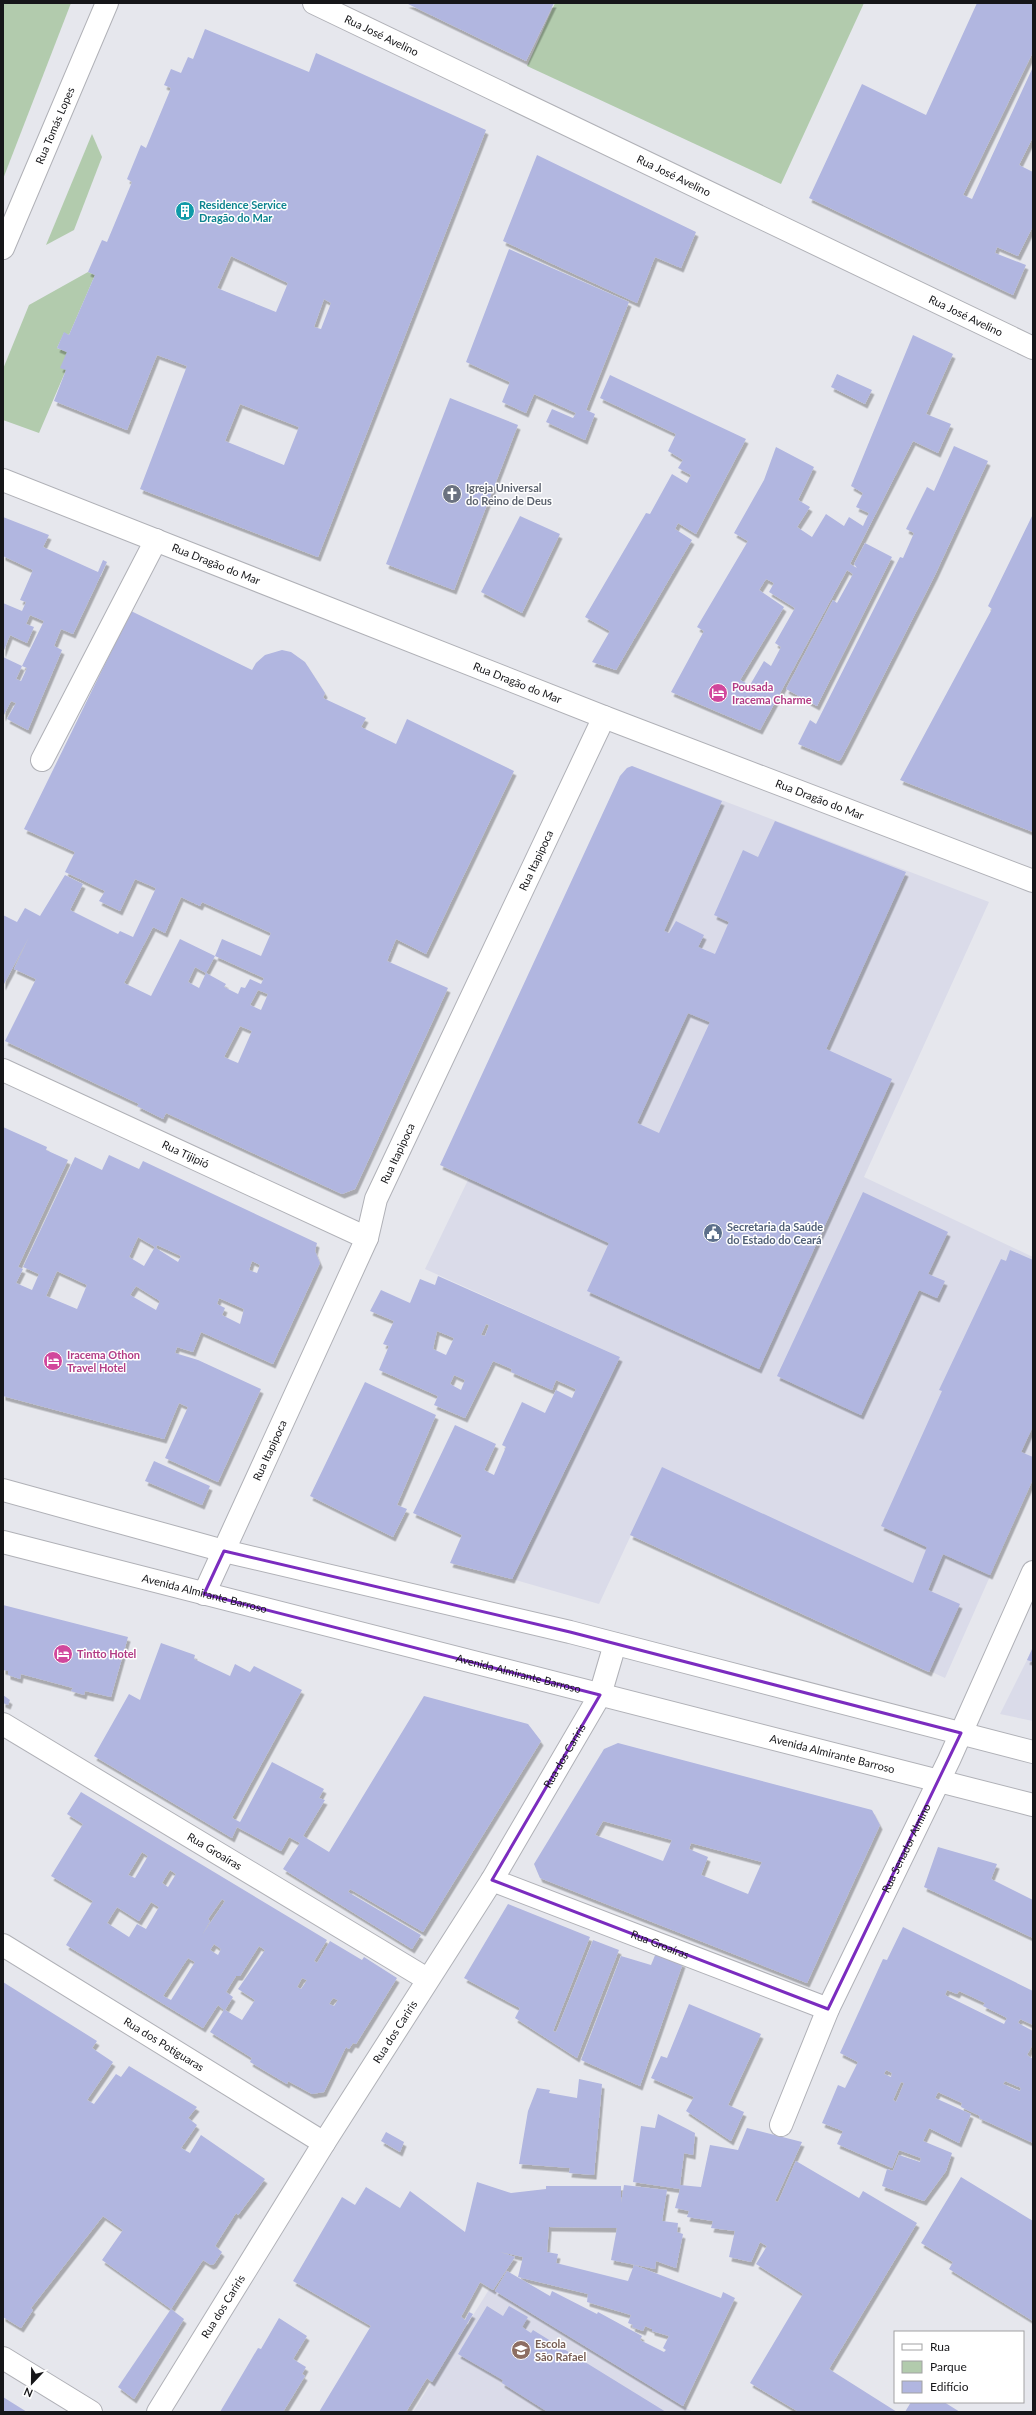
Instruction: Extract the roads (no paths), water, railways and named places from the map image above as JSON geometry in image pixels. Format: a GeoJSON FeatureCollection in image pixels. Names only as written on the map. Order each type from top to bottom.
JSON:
{"type":"FeatureCollection","features":[{"type":"Feature","properties":{"kind":"street","name":"Rua Tomás Lopes"},"geometry":{"type":"LineString","coordinates":[[3,248],[107,3]]}},
{"type":"Feature","properties":{"kind":"street","name":"Rua José Avelino"},"geometry":{"type":"LineString","coordinates":[[314,3],[1033,348]]}},
{"type":"Feature","properties":{"kind":"street","name":"Rua Dragão do Mar"},"geometry":{"type":"LineString","coordinates":[[3,480],[604,717],[1033,881]]}},
{"type":"Feature","properties":{"kind":"street"},"geometry":{"type":"LineString","coordinates":[[42,760],[156,540]]}},
{"type":"Feature","properties":{"kind":"street","name":"Rua Itapipoca"},"geometry":{"type":"LineString","coordinates":[[204,1594],[368,1238],[376,1199],[604,717]]}},
{"type":"Feature","properties":{"kind":"street","name":"Rua Tijipió"},"geometry":{"type":"LineString","coordinates":[[3,1070],[368,1238]]}},
{"type":"Feature","properties":{"kind":"street"},"geometry":{"type":"LineString","coordinates":[[3,1490],[224,1551],[614,1644],[1033,1752]]}},
{"type":"Feature","properties":{"kind":"street","name":"Avenida Almirante Barroso"},"geometry":{"type":"LineString","coordinates":[[3,1542],[1033,1805]]}},
{"type":"Feature","properties":{"kind":"street","name":"Rua Senador Almino"},"geometry":{"type":"LineString","coordinates":[[781,2125],[828,2009],[939,1781],[1033,1572]]}},
{"type":"Feature","properties":{"kind":"street","name":"Rua dos Cariris"},"geometry":{"type":"LineString","coordinates":[[158,2412],[324,2143],[427,1979],[492,1880],[600,1695],[614,1644]]}},
{"type":"Feature","properties":{"kind":"street","name":"Rua Groaíras"},"geometry":{"type":"LineString","coordinates":[[3,1724],[427,1979]]}},
{"type":"Feature","properties":{"kind":"street","name":"Rua Groaíras"},"geometry":{"type":"LineString","coordinates":[[492,1880],[828,2009]]}},
{"type":"Feature","properties":{"kind":"street","name":"Rua dos Potiguaras"},"geometry":{"type":"LineString","coordinates":[[3,1945],[324,2143]]}},
{"type":"Feature","properties":{"kind":"street"},"geometry":{"type":"LineString","coordinates":[[3,2358],[91,2412]]}},
{"type":"Feature","properties":{"kind":"place","name":"Residence Service Dragão do Mar"},"geometry":{"type":"Point","coordinates":[185,211]}},
{"type":"Feature","properties":{"kind":"place","name":"Igreja Universal do Reino de Deus"},"geometry":{"type":"Point","coordinates":[452,494]}},
{"type":"Feature","properties":{"kind":"place","name":"Pousada Iracema Charme"},"geometry":{"type":"Point","coordinates":[718,693]}},
{"type":"Feature","properties":{"kind":"place","name":"Secretaria da Saúde do Estado do Ceará"},"geometry":{"type":"Point","coordinates":[713,1233]}},
{"type":"Feature","properties":{"kind":"place","name":"Iracema Othon Travel Hotel"},"geometry":{"type":"Point","coordinates":[53,1361]}},
{"type":"Feature","properties":{"kind":"place","name":"Tintto Hotel"},"geometry":{"type":"Point","coordinates":[63,1654]}},
{"type":"Feature","properties":{"kind":"place","name":"Escola São Rafael"},"geometry":{"type":"Point","coordinates":[521,2350]}}]}
